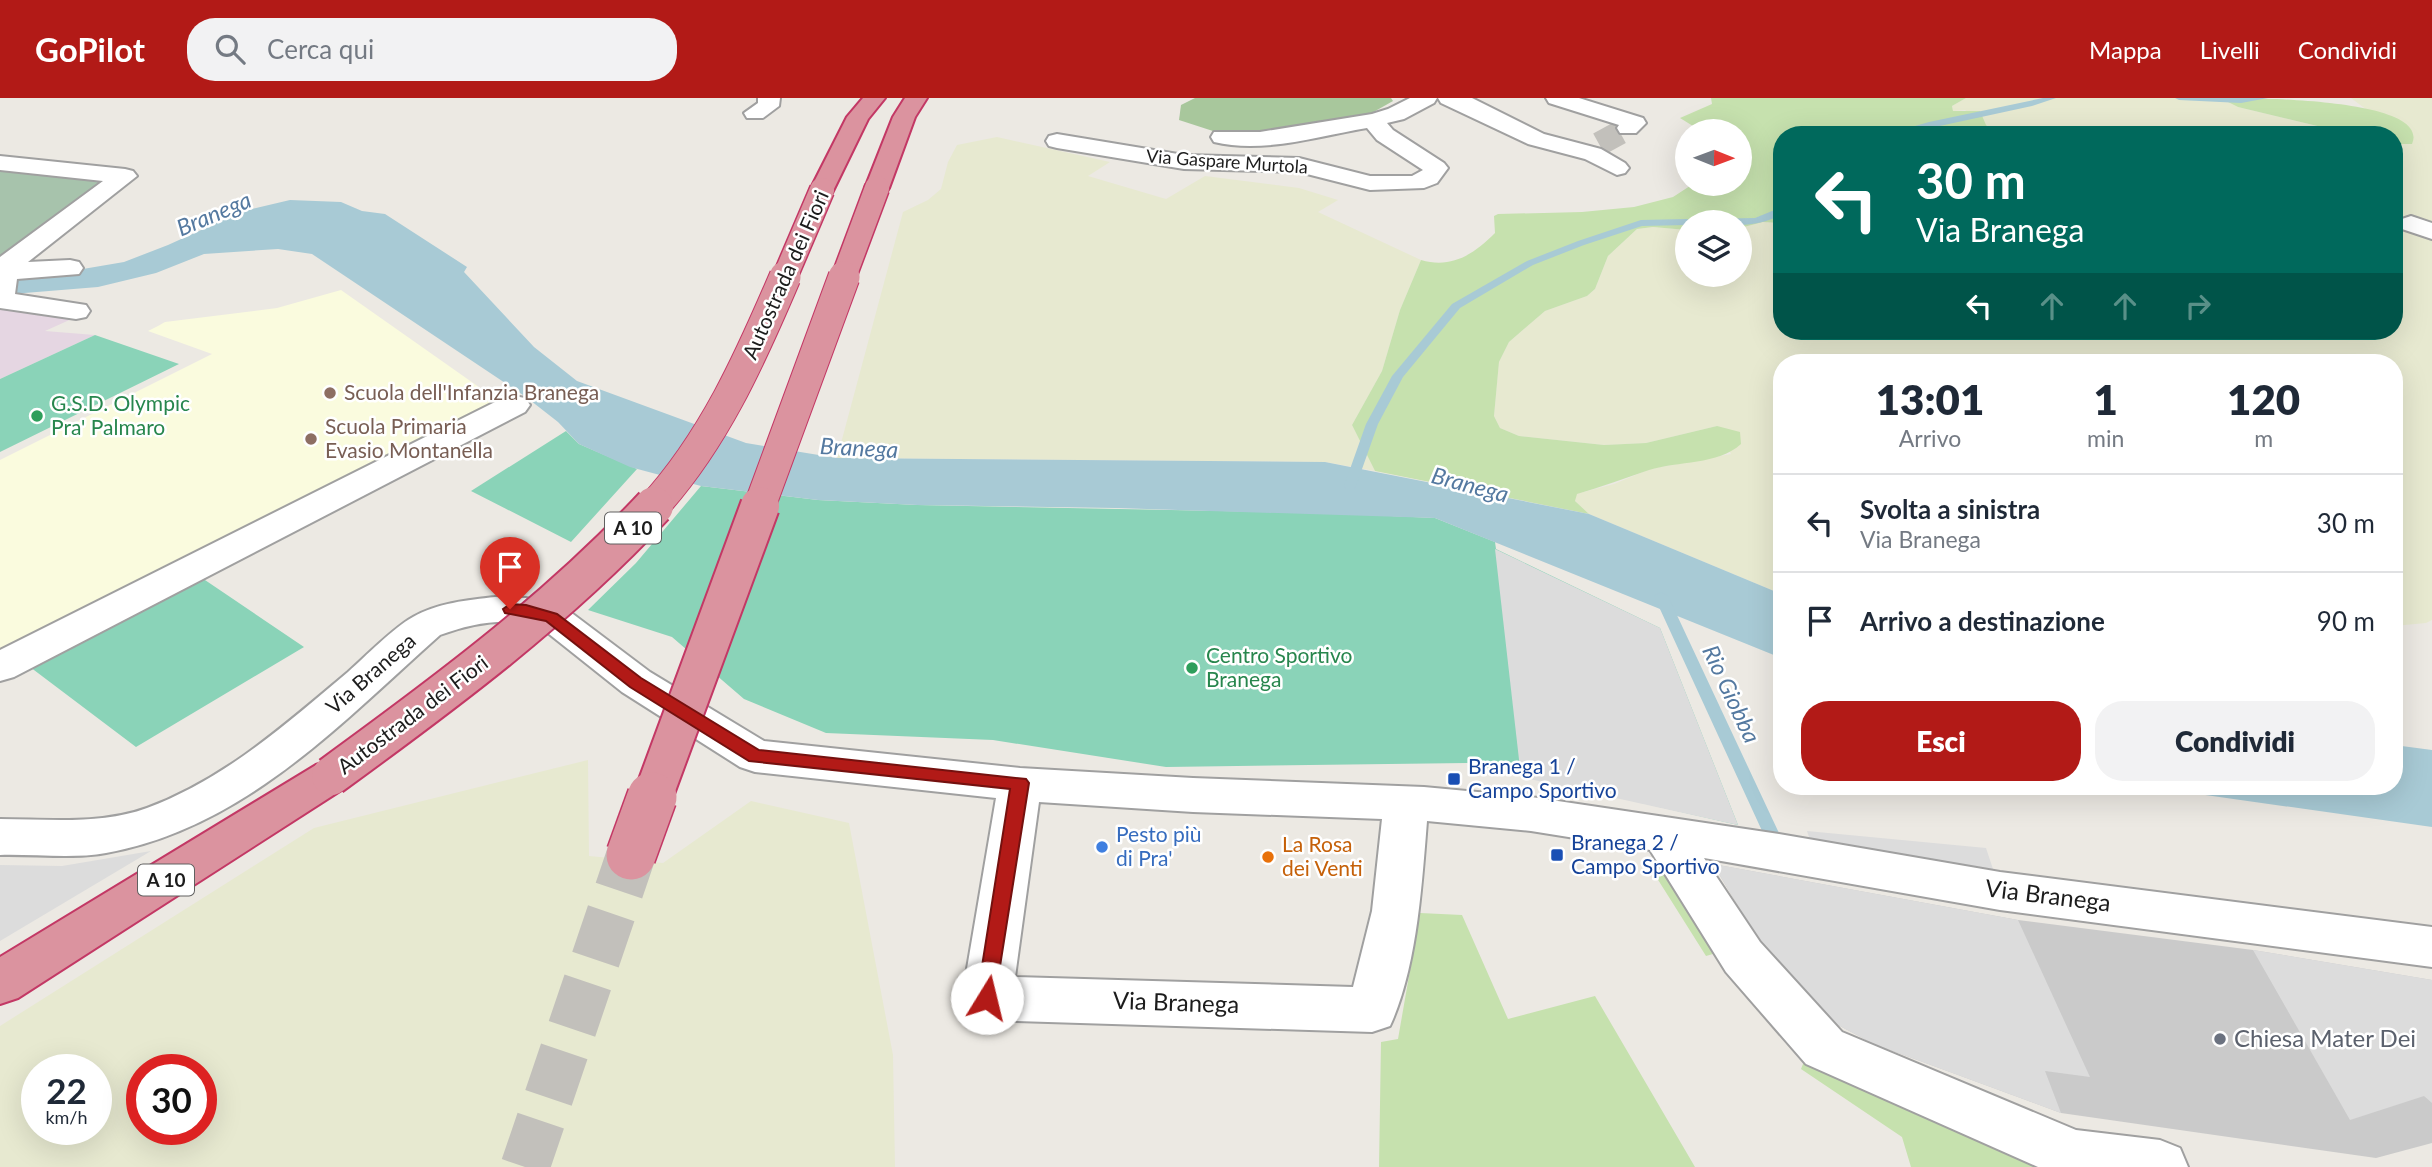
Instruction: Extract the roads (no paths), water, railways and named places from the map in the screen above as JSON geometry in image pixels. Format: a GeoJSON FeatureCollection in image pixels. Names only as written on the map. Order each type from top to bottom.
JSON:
{"type":"FeatureCollection","features":[{"type":"Feature","properties":{"kind":"highway","name":"Autostrada dei Fiori"},"geometry":{"type":"LineString","coordinates":[[0,983],[331,776],[524,632],[589,575],[647,514],[690,463],[748,363],[822,190],[858,117],[874,98]]}},
{"type":"Feature","properties":{"kind":"highway"},"geometry":{"type":"LineString","coordinates":[[631,855],[877,188],[904,117],[916,98]]}},
{"type":"Feature","properties":{"kind":"street","name":"Via Gaspare Murtola"},"geometry":{"type":"LineString","coordinates":[[1222,136],[1260,139],[1373,120],[1396,114],[1426,98]]}},
{"type":"Feature","properties":{"kind":"street"},"geometry":{"type":"LineString","coordinates":[[1449,98],[1536,139],[1561,146],[1593,154],[1626,164],[1597,145],[1561,146]]}},
{"type":"Feature","properties":{"kind":"street"},"geometry":{"type":"LineString","coordinates":[[1557,98],[1635,123],[1628,128]]}},
{"type":"Feature","properties":{"kind":"street","name":"Via Gaspare Murtola"},"geometry":{"type":"LineString","coordinates":[[1057,141],[1184,162],[1299,165],[1370,183],[1395,184],[1429,178],[1436,168],[1385,135],[1373,120]]}},
{"type":"Feature","properties":{"kind":"street"},"geometry":{"type":"LineString","coordinates":[[1078,126],[1106,150]]}},
{"type":"Feature","properties":{"kind":"street"},"geometry":{"type":"LineString","coordinates":[[0,163],[125,176],[12,262],[2,277],[5,302],[33,303],[76,311]]}},
{"type":"Feature","properties":{"kind":"street"},"geometry":{"type":"LineString","coordinates":[[2,277],[70,268]]}},
{"type":"Feature","properties":{"kind":"street"},"geometry":{"type":"LineString","coordinates":[[0,667],[514,405]]}},
{"type":"Feature","properties":{"kind":"street","name":"Via Branega"},"geometry":{"type":"LineString","coordinates":[[0,837],[104,836],[154,824],[186,810],[237,783],[290,745],[426,626],[460,614],[495,608],[526,610],[552,617],[635,682],[755,756],[1020,783],[1193,795],[1406,803],[1531,814],[1779,852],[2000,891],[2432,947]]}},
{"type":"Feature","properties":{"kind":"street","name":"Via Branega"},"geometry":{"type":"LineString","coordinates":[[1020,783],[987,998],[1373,1010],[1396,911],[1406,803]]}},
{"type":"Feature","properties":{"kind":"street"},"geometry":{"type":"LineString","coordinates":[[1666,836],[1743,957],[1824,1048],[2075,1156],[2160,1167]]}},
{"type":"Feature","properties":{"kind":"water"},"geometry":{"type":"Polygon","coordinates":[[[290,200],[341,202],[362,211],[385,214],[467,267],[464,272],[534,347],[577,381],[746,443],[837,458],[1325,462],[1589,514],[1773,591],[1773,655],[1435,518],[917,505],[818,500],[701,486],[630,467],[579,444],[558,422],[526,397],[312,254],[278,249],[204,254],[156,273],[98,287],[0,295],[0,279],[36,277],[124,262],[243,211],[290,200]]]}},
{"type":"Feature","properties":{"kind":"water"},"geometry":{"type":"Polygon","coordinates":[[[2403,746],[2432,750],[2432,827],[2206,795],[2403,795],[2403,746]]]}},
{"type":"Feature","properties":{"kind":"waterway"},"geometry":{"type":"LineString","coordinates":[[1925,126],[2052,98]]}},
{"type":"Feature","properties":{"kind":"waterway"},"geometry":{"type":"LineString","coordinates":[[2179,98],[2241,101],[2264,98]]}},
{"type":"Feature","properties":{"kind":"waterway"},"geometry":{"type":"LineString","coordinates":[[1752,221],[1773,215]]}},
{"type":"Feature","properties":{"kind":"waterway"},"geometry":{"type":"LineString","coordinates":[[1350,486],[1372,424],[1398,376],[1456,306],[1530,263],[1581,243],[1641,223],[1675,222]]}},
{"type":"Feature","properties":{"kind":"waterway","name":"Rio Giobba"},"geometry":{"type":"LineString","coordinates":[[1661,596],[1777,846]]}},
{"type":"Feature","properties":{"kind":"tunnel"},"geometry":{"type":"LineString","coordinates":[[1599,144],[1628,128]]}},
{"type":"Feature","properties":{"kind":"tunnel"},"geometry":{"type":"LineString","coordinates":[[525,1167],[631,855]]}},
{"type":"Feature","properties":{"kind":"place","name":"Scuola dell'Infanzia Branega"},"geometry":{"type":"Point","coordinates":[330,393]}},
{"type":"Feature","properties":{"kind":"place","name":"G.S.D. Olympic Pra' Palmaro"},"geometry":{"type":"Point","coordinates":[37,416]}},
{"type":"Feature","properties":{"kind":"place","name":"Scuola Primaria Evasio Montanella"},"geometry":{"type":"Point","coordinates":[311,439]}},
{"type":"Feature","properties":{"kind":"place","name":"Centro Sportivo Branega"},"geometry":{"type":"Point","coordinates":[1192,668]}},
{"type":"Feature","properties":{"kind":"place","name":"Branega 1 / Campo Sportivo"},"geometry":{"type":"Point","coordinates":[1454,779]}},
{"type":"Feature","properties":{"kind":"place","name":"Pesto più di Pra'"},"geometry":{"type":"Point","coordinates":[1102,847]}},
{"type":"Feature","properties":{"kind":"place","name":"Branega 2 / Campo Sportivo"},"geometry":{"type":"Point","coordinates":[1557,855]}},
{"type":"Feature","properties":{"kind":"place","name":"La Rosa dei Venti"},"geometry":{"type":"Point","coordinates":[1268,857]}},
{"type":"Feature","properties":{"kind":"place","name":"Chiesa Mater Dei"},"geometry":{"type":"Point","coordinates":[2220,1039]}},
{"type":"Feature","properties":{"kind":"water label","name":"Branega"},"geometry":{"type":"Point","coordinates":[214,214]}},
{"type":"Feature","properties":{"kind":"water label","name":"Branega"},"geometry":{"type":"Point","coordinates":[859,448]}},
{"type":"Feature","properties":{"kind":"water label","name":"Branega"},"geometry":{"type":"Point","coordinates":[1470,485]}}]}
